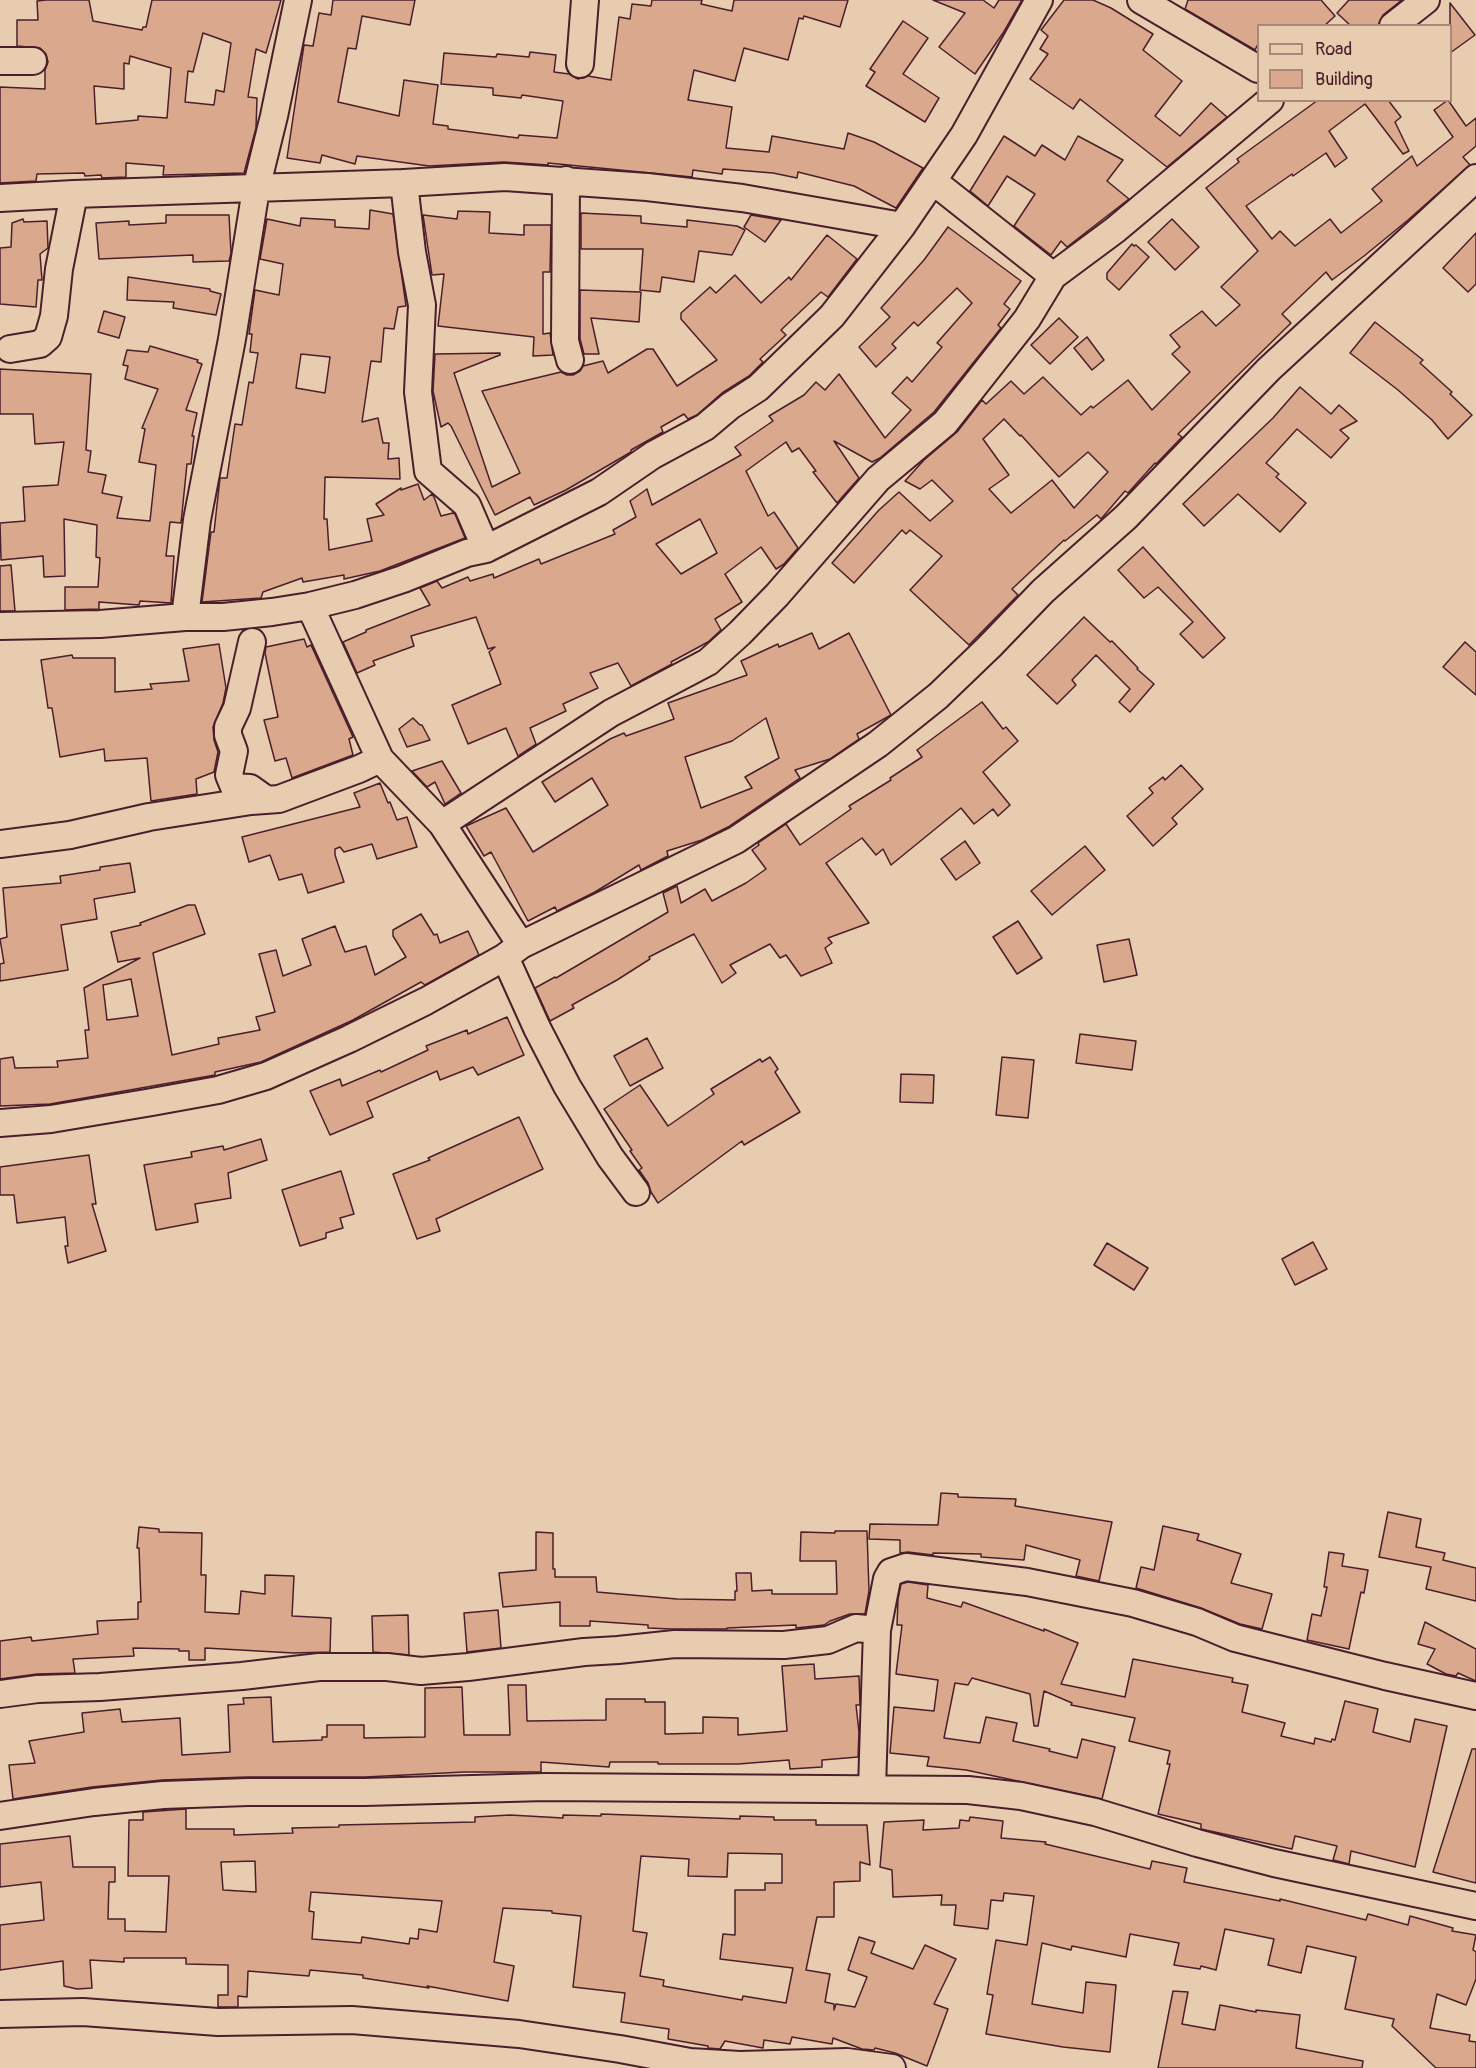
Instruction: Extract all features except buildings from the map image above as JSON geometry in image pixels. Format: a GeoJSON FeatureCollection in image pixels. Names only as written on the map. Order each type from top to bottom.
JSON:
{"type":"FeatureCollection","features":[{"type":"Feature","properties":{"kind":"street"},"geometry":{"type":"LineString","coordinates":[[185,617],[197,520],[232,339],[256,189],[298,0]]}},
{"type":"Feature","properties":{"kind":"street"},"geometry":{"type":"LineString","coordinates":[[580,64],[585,0]]}},
{"type":"Feature","properties":{"kind":"street"},"geometry":{"type":"LineString","coordinates":[[0,626],[100,624],[185,617],[224,617],[310,606],[356,595],[486,549],[599,492],[653,455],[705,427],[730,406],[758,388],[832,316],[902,226],[964,135],[1039,0]]}},
{"type":"Feature","properties":{"kind":"street"},"geometry":{"type":"LineString","coordinates":[[1141,0],[1257,68]]}},
{"type":"Feature","properties":{"kind":"street"},"geometry":{"type":"LineString","coordinates":[[1396,24],[1426,0]]}},
{"type":"Feature","properties":{"kind":"street"},"geometry":{"type":"LineString","coordinates":[[0,61],[33,61]]}},
{"type":"Feature","properties":{"kind":"street"},"geometry":{"type":"LineString","coordinates":[[442,824],[611,713],[708,662],[777,595],[878,479],[945,423],[1027,319],[1053,276],[1116,230],[1268,102]]}},
{"type":"Feature","properties":{"kind":"street"},"geometry":{"type":"LineString","coordinates":[[0,198],[505,177],[566,180],[742,198],[902,226]]}},
{"type":"Feature","properties":{"kind":"street"},"geometry":{"type":"LineString","coordinates":[[0,1123],[51,1119],[141,1104],[218,1090],[266,1076],[417,1006],[513,951],[736,840],[878,744],[938,696],[1043,591],[1126,517],[1269,369],[1476,178]]}},
{"type":"Feature","properties":{"kind":"street"},"geometry":{"type":"LineString","coordinates":[[566,180],[566,341],[570,360]]}},
{"type":"Feature","properties":{"kind":"street"},"geometry":{"type":"LineString","coordinates":[[933,181],[1053,276]]}},
{"type":"Feature","properties":{"kind":"street"},"geometry":{"type":"LineString","coordinates":[[404,183],[412,252],[422,305],[418,392],[428,471],[467,505],[486,549]]}},
{"type":"Feature","properties":{"kind":"street"},"geometry":{"type":"LineString","coordinates":[[10,349],[40,344],[48,337],[54,316],[74,194]]}},
{"type":"Feature","properties":{"kind":"street"},"geometry":{"type":"LineString","coordinates":[[310,606],[380,759],[442,824],[513,951],[537,1028],[567,1086],[610,1157],[636,1192]]}},
{"type":"Feature","properties":{"kind":"street"},"geometry":{"type":"LineString","coordinates":[[252,642],[237,708],[228,727],[228,735],[234,751],[229,776],[234,787],[250,788],[267,800]]}},
{"type":"Feature","properties":{"kind":"street"},"geometry":{"type":"LineString","coordinates":[[0,844],[70,834],[149,817],[279,799],[380,759]]}},
{"type":"Feature","properties":{"kind":"street"},"geometry":{"type":"LineString","coordinates":[[872,1788],[878,1630],[887,1579],[891,1572],[906,1567],[1027,1582],[1133,1603],[1197,1622],[1235,1638],[1396,1679],[1476,1696]]}},
{"type":"Feature","properties":{"kind":"street"},"geometry":{"type":"LineString","coordinates":[[0,1694],[38,1689],[100,1687],[242,1676],[319,1667],[376,1666],[421,1671],[675,1644],[784,1645],[828,1640],[856,1628],[878,1630]]}},
{"type":"Feature","properties":{"kind":"street"},"geometry":{"type":"LineString","coordinates":[[0,1816],[94,1802],[163,1795],[248,1792],[365,1792],[545,1787],[968,1790],[1021,1796],[1095,1812],[1197,1843],[1274,1863],[1476,1906]]}},
{"type":"Feature","properties":{"kind":"street"},"geometry":{"type":"LineString","coordinates":[[0,2014],[83,2012],[218,2022],[352,2020],[519,2034],[690,2062],[892,2068]]}}]}
